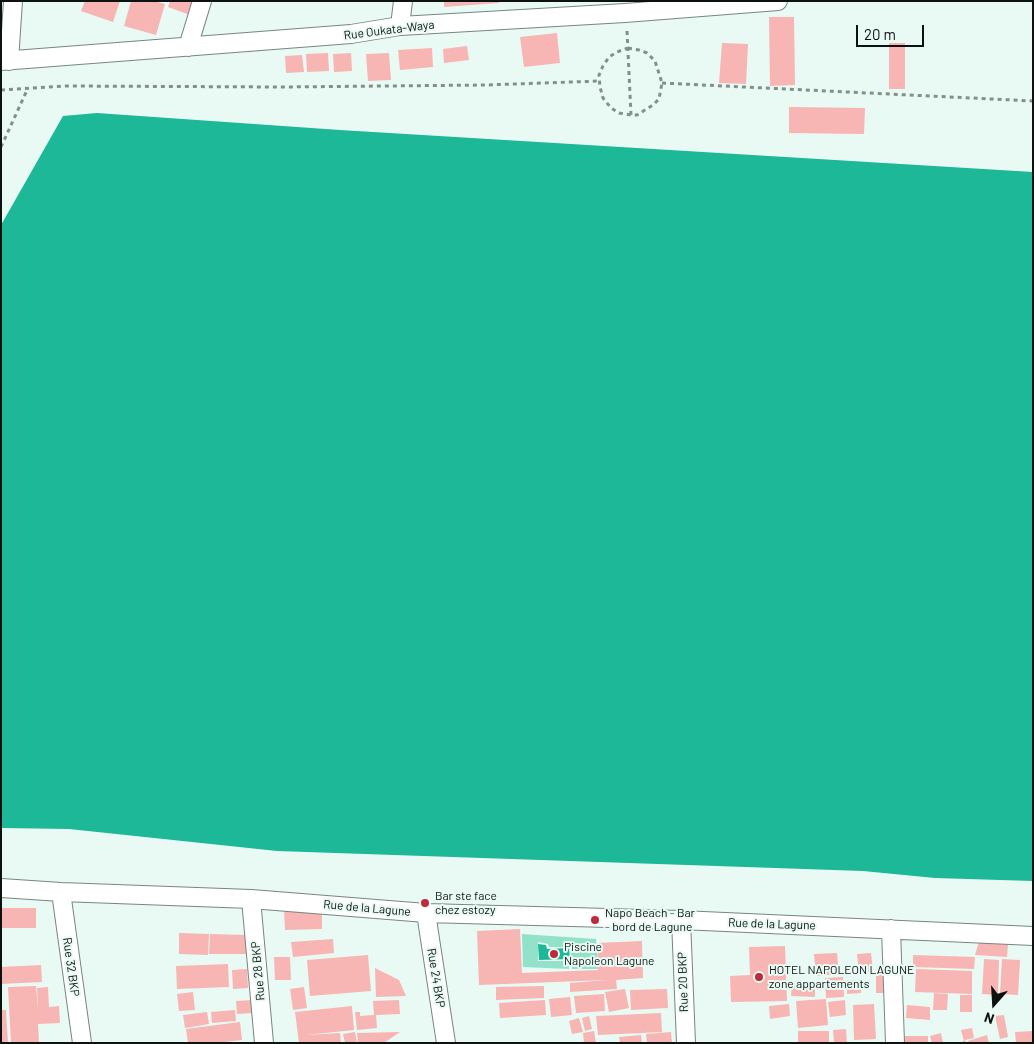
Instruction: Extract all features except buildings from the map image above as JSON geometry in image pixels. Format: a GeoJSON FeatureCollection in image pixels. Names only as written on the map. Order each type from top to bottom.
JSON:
{"type":"FeatureCollection","features":[{"type":"Feature","properties":{"kind":"street"},"geometry":{"type":"LineString","coordinates":[[5,61],[13,1]]}},
{"type":"Feature","properties":{"kind":"street"},"geometry":{"type":"LineString","coordinates":[[188,46],[202,1]]}},
{"type":"Feature","properties":{"kind":"street"},"geometry":{"type":"LineString","coordinates":[[400,26],[403,1]]}},
{"type":"Feature","properties":{"kind":"street","name":"Rue Oukata-Waya"},"geometry":{"type":"LineString","coordinates":[[5,61],[351,34],[400,26],[625,14],[681,5],[778,1]]}},
{"type":"Feature","properties":{"kind":"street","name":"Rue de la Lagune"},"geometry":{"type":"LineString","coordinates":[[1,888],[251,899],[426,913],[681,920],[1033,936]]}},
{"type":"Feature","properties":{"kind":"street","name":"Rue 32 BKP"},"geometry":{"type":"LineString","coordinates":[[61,892],[82,1043]]}},
{"type":"Feature","properties":{"kind":"street","name":"Rue 28 BKP"},"geometry":{"type":"LineString","coordinates":[[251,899],[264,1043]]}},
{"type":"Feature","properties":{"kind":"street","name":"Rue 24 BKP"},"geometry":{"type":"LineString","coordinates":[[426,913],[446,1043]]}},
{"type":"Feature","properties":{"kind":"street","name":"Rue 20 BKP"},"geometry":{"type":"LineString","coordinates":[[681,920],[686,1043]]}},
{"type":"Feature","properties":{"kind":"street"},"geometry":{"type":"LineString","coordinates":[[890,929],[895,1043]]}},
{"type":"Feature","properties":{"kind":"path"},"geometry":{"type":"LineString","coordinates":[[625,14],[631,116]]}},
{"type":"Feature","properties":{"kind":"path"},"geometry":{"type":"LineString","coordinates":[[628,48],[647,53],[655,61],[662,83],[659,99],[637,115],[631,116],[619,113],[611,108],[603,98],[600,81],[599,75],[609,57],[628,48]]}},
{"type":"Feature","properties":{"kind":"path"},"geometry":{"type":"LineString","coordinates":[[1,90],[66,86],[418,86],[600,81]]}},
{"type":"Feature","properties":{"kind":"path"},"geometry":{"type":"LineString","coordinates":[[662,83],[1033,101]]}},
{"type":"Feature","properties":{"kind":"path"},"geometry":{"type":"LineString","coordinates":[[1,147],[28,88]]}},
{"type":"Feature","properties":{"kind":"shaded area"},"geometry":{"type":"Polygon","coordinates":[[[97,113],[340,130],[1033,172],[1033,881],[935,878],[863,871],[277,851],[69,829],[1,828],[1,225],[63,116],[97,113]]]}},
{"type":"Feature","properties":{"kind":"shaded area"},"geometry":{"type":"Polygon","coordinates":[[[522,934],[596,939],[598,969],[572,969],[570,947],[549,947],[548,944],[538,942],[538,961],[570,961],[569,969],[523,967],[522,934]]]}},
{"type":"Feature","properties":{"kind":"shaded area","name":"Piscine Napoleon Lagune"},"geometry":{"type":"Polygon","coordinates":[[[538,944],[546,945],[547,949],[569,948],[570,959],[539,960],[538,944]]]}},
{"type":"Feature","properties":{"kind":"place","name":"Bar ste face chez estozy"},"geometry":{"type":"Point","coordinates":[425,903]}},
{"type":"Feature","properties":{"kind":"place","name":"Napo Beach - Bar - bord de Lagune"},"geometry":{"type":"Point","coordinates":[595,920]}},
{"type":"Feature","properties":{"kind":"place","name":"Piscine Napoleon Lagune"},"geometry":{"type":"Point","coordinates":[554,954]}},
{"type":"Feature","properties":{"kind":"place","name":"HOTEL NAPOLEON LAGUNE zone appartements"},"geometry":{"type":"Point","coordinates":[759,977]}}]}
